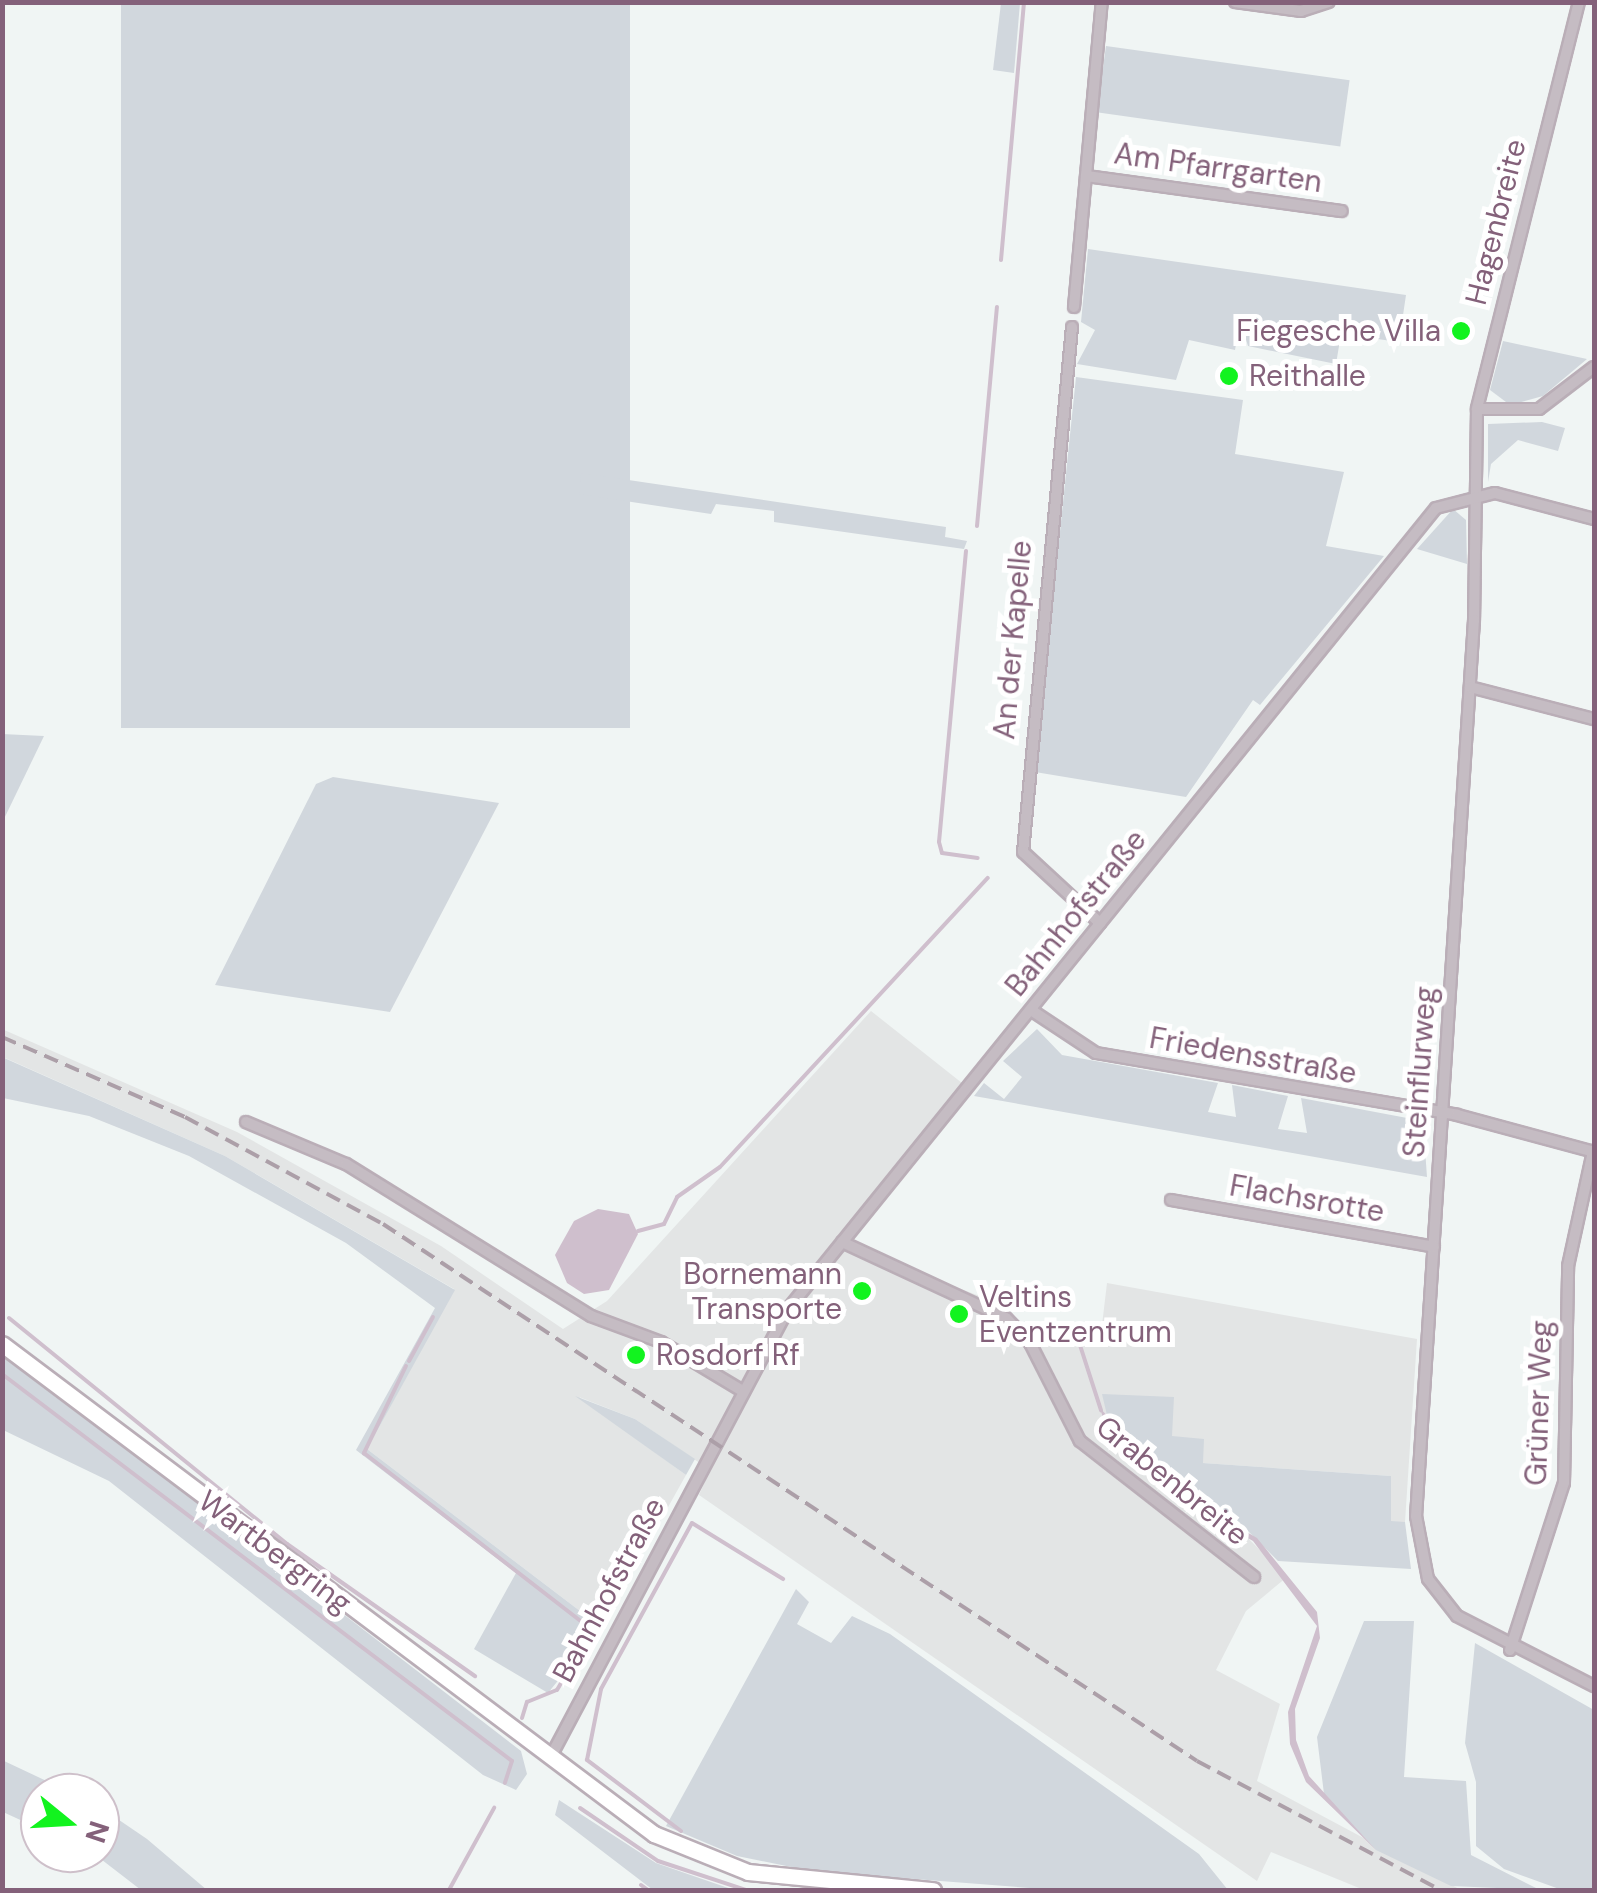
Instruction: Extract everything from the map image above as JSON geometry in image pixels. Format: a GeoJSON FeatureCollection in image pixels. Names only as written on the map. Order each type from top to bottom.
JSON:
{"type":"FeatureCollection","features":[{"type":"Feature","properties":{"kind":"main road","name":"Wartbergring"},"geometry":{"type":"LineString","coordinates":[[2,1344],[640,1826],[724,1865],[933,1890]]}},
{"type":"Feature","properties":{"kind":"street"},"geometry":{"type":"LineString","coordinates":[[1074,307],[1102,2]]}},
{"type":"Feature","properties":{"kind":"street"},"geometry":{"type":"LineString","coordinates":[[1235,2],[1301,11],[1329,2]]}},
{"type":"Feature","properties":{"kind":"street","name":"Hagenbreite"},"geometry":{"type":"LineString","coordinates":[[1475,457],[1477,408],[1579,2]]}},
{"type":"Feature","properties":{"kind":"street","name":"Am Pfarrgarten"},"geometry":{"type":"LineString","coordinates":[[1086,176],[1342,211]]}},
{"type":"Feature","properties":{"kind":"street","name":"An der Kapelle"},"geometry":{"type":"LineString","coordinates":[[1072,327],[1023,852],[1100,922]]}},
{"type":"Feature","properties":{"kind":"street"},"geometry":{"type":"LineString","coordinates":[[1477,408],[1539,409],[1594,366]]}},
{"type":"Feature","properties":{"kind":"street","name":"Steinflurweg"},"geometry":{"type":"LineString","coordinates":[[1475,457],[1470,688],[1419,1551],[1447,1606],[1510,1650],[1594,1686]]}},
{"type":"Feature","properties":{"kind":"street"},"geometry":{"type":"LineString","coordinates":[[1475,497],[1495,493],[1594,519]]}},
{"type":"Feature","properties":{"kind":"street","name":"Bahnhofstraße"},"geometry":{"type":"LineString","coordinates":[[548,1760],[741,1390],[842,1242],[1436,508],[1475,497]]}},
{"type":"Feature","properties":{"kind":"street"},"geometry":{"type":"LineString","coordinates":[[1470,688],[1594,719]]}},
{"type":"Feature","properties":{"kind":"street","name":"Friedensstraße"},"geometry":{"type":"LineString","coordinates":[[1031,1010],[1096,1053],[1442,1114],[1594,1151]]}},
{"type":"Feature","properties":{"kind":"street"},"geometry":{"type":"LineString","coordinates":[[246,1122],[346,1164],[591,1316],[661,1342],[741,1390]]}},
{"type":"Feature","properties":{"kind":"street","name":"Grüner Weg"},"geometry":{"type":"LineString","coordinates":[[1510,1650],[1564,1483],[1568,1266],[1594,1151]]}},
{"type":"Feature","properties":{"kind":"street","name":"Flachsrotte"},"geometry":{"type":"LineString","coordinates":[[1171,1200],[1434,1247]]}},
{"type":"Feature","properties":{"kind":"street","name":"Grabenbreite"},"geometry":{"type":"LineString","coordinates":[[842,1242],[998,1311],[1030,1342],[1080,1441],[1254,1577]]}},
{"type":"Feature","properties":{"kind":"shaded area"},"geometry":{"type":"Polygon","coordinates":[[[121,3],[630,3],[630,728],[121,728],[121,3]]]}},
{"type":"Feature","properties":{"kind":"shaded area"},"geometry":{"type":"Polygon","coordinates":[[[1001,3],[1020,3],[1014,73],[993,70],[1001,3]]]}},
{"type":"Feature","properties":{"kind":"shaded area"},"geometry":{"type":"Polygon","coordinates":[[[1106,46],[1350,80],[1340,147],[1097,112],[1106,46]]]}},
{"type":"Feature","properties":{"kind":"shaded area"},"geometry":{"type":"Polygon","coordinates":[[[1088,249],[1406,295],[1399,342],[1341,334],[1336,364],[1248,346],[1240,321],[1235,350],[1189,340],[1176,380],[1077,364],[1095,330],[1081,322],[1088,249]]]}},
{"type":"Feature","properties":{"kind":"shaded area"},"geometry":{"type":"Polygon","coordinates":[[[1503,341],[1587,359],[1543,396],[1510,405],[1490,390],[1503,341]]]}},
{"type":"Feature","properties":{"kind":"shaded area"},"geometry":{"type":"Polygon","coordinates":[[[1076,377],[1243,400],[1235,454],[1344,472],[1326,546],[1384,556],[1260,705],[1253,700],[1186,797],[1035,772],[1076,377]]]}},
{"type":"Feature","properties":{"kind":"shaded area"},"geometry":{"type":"Polygon","coordinates":[[[1542,422],[1565,428],[1558,451],[1518,440],[1491,464],[1488,482],[1488,424],[1542,422]]]}},
{"type":"Feature","properties":{"kind":"shaded area"},"geometry":{"type":"Polygon","coordinates":[[[581,473],[946,527],[945,537],[967,541],[964,549],[774,522],[774,511],[716,504],[711,514],[579,494],[581,473]]]}},
{"type":"Feature","properties":{"kind":"shaded area"},"geometry":{"type":"Polygon","coordinates":[[[1453,509],[1466,520],[1467,564],[1417,549],[1453,509]]]}},
{"type":"Feature","properties":{"kind":"shaded area"},"geometry":{"type":"Polygon","coordinates":[[[2,734],[44,736],[3,821],[2,821],[2,734]]]}},
{"type":"Feature","properties":{"kind":"shaded area"},"geometry":{"type":"Polygon","coordinates":[[[333,777],[499,803],[390,1012],[215,985],[316,784],[333,777]]]}},
{"type":"Feature","properties":{"kind":"shaded area"},"geometry":{"type":"Polygon","coordinates":[[[871,1011],[962,1083],[836,1241],[982,1297],[1025,1324],[1100,1342],[1107,1283],[1417,1339],[1405,1522],[1391,1522],[1391,1476],[1203,1463],[1103,1394],[1287,1577],[1246,1611],[1216,1670],[1280,1704],[1257,1781],[1461,1890],[1364,1890],[1271,1852],[1257,1881],[699,1495],[710,1470],[635,1419],[579,1397],[686,1475],[601,1627],[367,1449],[454,1289],[225,1156],[3,1057],[2,1029],[237,1132],[441,1246],[563,1329],[607,1301],[871,1011]]]}},
{"type":"Feature","properties":{"kind":"shaded area"},"geometry":{"type":"Polygon","coordinates":[[[1037,1029],[1062,1055],[1218,1083],[1208,1112],[1236,1117],[1232,1085],[1288,1096],[1278,1129],[1307,1133],[1301,1098],[1423,1121],[1427,1177],[974,1096],[984,1083],[1004,1099],[1022,1077],[1003,1061],[1037,1029]]]}},
{"type":"Feature","properties":{"kind":"shaded area"},"geometry":{"type":"Polygon","coordinates":[[[2,1057],[225,1156],[455,1290],[367,1449],[601,1627],[548,1693],[474,1649],[516,1573],[356,1450],[435,1308],[346,1243],[189,1156],[89,1116],[3,1098],[2,1057]]]}},
{"type":"Feature","properties":{"kind":"shaded area"},"geometry":{"type":"Polygon","coordinates":[[[598,1209],[629,1214],[638,1234],[609,1290],[584,1294],[567,1283],[555,1255],[574,1221],[598,1209]]]}},
{"type":"Feature","properties":{"kind":"shaded area"},"geometry":{"type":"Polygon","coordinates":[[[2,1351],[521,1751],[527,1774],[516,1790],[483,1775],[109,1481],[3,1430],[2,1351]]]}},
{"type":"Feature","properties":{"kind":"shaded area"},"geometry":{"type":"Polygon","coordinates":[[[1102,1394],[1174,1397],[1172,1436],[1204,1439],[1203,1463],[1391,1476],[1391,1521],[1405,1522],[1411,1569],[1278,1561],[1248,1531],[1168,1483],[1110,1428],[1102,1394]]]}},
{"type":"Feature","properties":{"kind":"shaded area"},"geometry":{"type":"Polygon","coordinates":[[[575,1396],[635,1419],[695,1459],[686,1475],[575,1396]]]}},
{"type":"Feature","properties":{"kind":"shaded area"},"geometry":{"type":"Polygon","coordinates":[[[1100,1408],[1176,1491],[1257,1538],[1317,1612],[1320,1638],[1295,1709],[1296,1740],[1309,1776],[1376,1850],[1306,1782],[1290,1744],[1288,1712],[1317,1626],[1253,1541],[1165,1490],[1107,1431],[1100,1408]]]}},
{"type":"Feature","properties":{"kind":"shaded area"},"geometry":{"type":"Polygon","coordinates":[[[796,1589],[809,1602],[797,1624],[831,1643],[852,1616],[890,1634],[1199,1854],[1228,1890],[1056,1890],[811,1871],[737,1856],[666,1826],[796,1589]]]}},
{"type":"Feature","properties":{"kind":"shaded area"},"geometry":{"type":"Polygon","coordinates":[[[1364,1621],[1414,1621],[1404,1777],[1466,1781],[1471,1855],[1540,1890],[1451,1886],[1376,1850],[1324,1794],[1317,1737],[1364,1621]]]}},
{"type":"Feature","properties":{"kind":"shaded area"},"geometry":{"type":"Polygon","coordinates":[[[1475,1643],[1594,1710],[1594,1890],[1562,1890],[1504,1869],[1476,1846],[1476,1782],[1465,1743],[1475,1643]]]}},
{"type":"Feature","properties":{"kind":"shaded area"},"geometry":{"type":"Polygon","coordinates":[[[2,1760],[30,1773],[20,1773],[20,1820],[3,1812],[2,1760]]]}},
{"type":"Feature","properties":{"kind":"shaded area"},"geometry":{"type":"Polygon","coordinates":[[[559,1800],[656,1863],[734,1890],[653,1890],[555,1815],[559,1800]]]}},
{"type":"Feature","properties":{"kind":"shaded area"},"geometry":{"type":"Polygon","coordinates":[[[120,1821],[207,1890],[141,1890],[119,1873],[120,1821]]]}},
{"type":"Feature","properties":{"kind":"waterway"},"geometry":{"type":"LineString","coordinates":[[1001,260],[1024,2]]}},
{"type":"Feature","properties":{"kind":"waterway"},"geometry":{"type":"LineString","coordinates":[[977,526],[997,307]]}},
{"type":"Feature","properties":{"kind":"waterway"},"geometry":{"type":"LineString","coordinates":[[966,551],[939,842],[942,853],[978,858]]}},
{"type":"Feature","properties":{"kind":"waterway"},"geometry":{"type":"LineString","coordinates":[[638,1231],[664,1224],[677,1197],[720,1167],[988,878]]}},
{"type":"Feature","properties":{"kind":"waterway"},"geometry":{"type":"LineString","coordinates":[[409,1361],[433,1317]]}},
{"type":"Feature","properties":{"kind":"waterway"},"geometry":{"type":"LineString","coordinates":[[9,1318],[287,1544],[475,1676]]}},
{"type":"Feature","properties":{"kind":"waterway"},"geometry":{"type":"LineString","coordinates":[[1078,1339],[1101,1410]]}},
{"type":"Feature","properties":{"kind":"waterway"},"geometry":{"type":"LineString","coordinates":[[406,1366],[364,1453],[583,1623]]}},
{"type":"Feature","properties":{"kind":"waterway"},"geometry":{"type":"LineString","coordinates":[[2,1374],[512,1761],[505,1783]]}},
{"type":"Feature","properties":{"kind":"waterway"},"geometry":{"type":"LineString","coordinates":[[681,1831],[587,1760],[601,1689],[692,1523],[783,1579]]}},
{"type":"Feature","properties":{"kind":"waterway"},"geometry":{"type":"LineString","coordinates":[[522,1718],[527,1702],[557,1690],[581,1649]]}},
{"type":"Feature","properties":{"kind":"waterway"},"geometry":{"type":"LineString","coordinates":[[449,1890],[494,1808]]}},
{"type":"Feature","properties":{"kind":"waterway"},"geometry":{"type":"LineString","coordinates":[[580,1808],[658,1861],[746,1890]]}},
{"type":"Feature","properties":{"kind":"waterway"},"geometry":{"type":"LineString","coordinates":[[641,1885],[648,1890]]}},
{"type":"Feature","properties":{"kind":"railway"},"geometry":{"type":"LineString","coordinates":[[2,1037],[185,1117],[383,1224],[1197,1761],[1441,1890]]}},
{"type":"Feature","properties":{"kind":"place","name":"Fiegesche Villa"},"geometry":{"type":"Point","coordinates":[1461,331]}},
{"type":"Feature","properties":{"kind":"place","name":"Reithalle"},"geometry":{"type":"Point","coordinates":[1229,376]}},
{"type":"Feature","properties":{"kind":"place","name":"Bornemann Transporte"},"geometry":{"type":"Point","coordinates":[862,1291]}},
{"type":"Feature","properties":{"kind":"place","name":"Veltins Eventzentrum"},"geometry":{"type":"Point","coordinates":[959,1314]}},
{"type":"Feature","properties":{"kind":"place","name":"Rosdorf Rf"},"geometry":{"type":"Point","coordinates":[636,1355]}}]}
